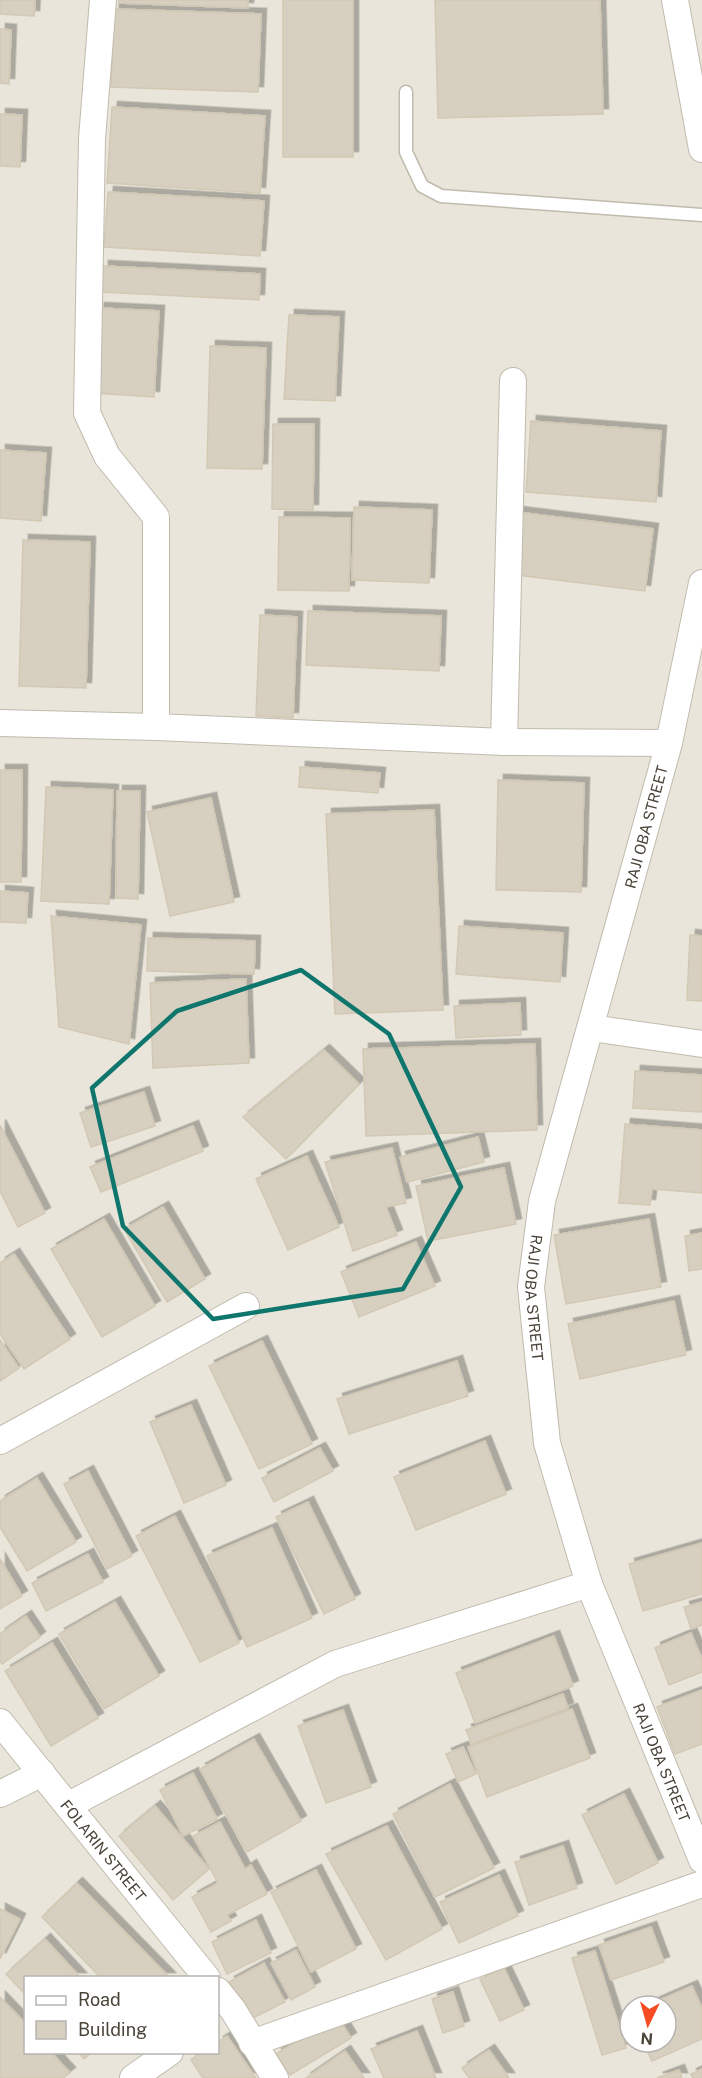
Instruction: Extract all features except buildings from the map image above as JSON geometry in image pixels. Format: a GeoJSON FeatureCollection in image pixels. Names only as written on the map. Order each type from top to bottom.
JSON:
{"type":"FeatureCollection","features":[{"type":"Feature","properties":{"kind":"street"},"geometry":{"type":"LineString","coordinates":[[103,0],[92,139],[87,413],[107,456],[156,517],[156,727]]}},
{"type":"Feature","properties":{"kind":"street"},"geometry":{"type":"LineString","coordinates":[[675,0],[702,149]]}},
{"type":"Feature","properties":{"kind":"street"},"geometry":{"type":"LineString","coordinates":[[504,742],[513,381]]}},
{"type":"Feature","properties":{"kind":"street","name":"RAJI OBA STREET"},"geometry":{"type":"LineString","coordinates":[[702,583],[669,743],[542,1201],[531,1287],[547,1443],[589,1584],[702,1860]]}},
{"type":"Feature","properties":{"kind":"street"},"geometry":{"type":"LineString","coordinates":[[0,723],[156,727],[504,742],[669,743]]}},
{"type":"Feature","properties":{"kind":"street"},"geometry":{"type":"LineString","coordinates":[[591,1028],[702,1044]]}},
{"type":"Feature","properties":{"kind":"street"},"geometry":{"type":"LineString","coordinates":[[0,1441],[246,1306]]}},
{"type":"Feature","properties":{"kind":"street"},"geometry":{"type":"LineString","coordinates":[[69,1805],[335,1664],[589,1584]]}},
{"type":"Feature","properties":{"kind":"street","name":"FOLARIN STREET"},"geometry":{"type":"LineString","coordinates":[[0,1722],[206,1976]]}},
{"type":"Feature","properties":{"kind":"street"},"geometry":{"type":"LineString","coordinates":[[0,1794],[42,1773]]}},
{"type":"Feature","properties":{"kind":"street"},"geometry":{"type":"LineString","coordinates":[[252,2043],[702,1884]]}},
{"type":"Feature","properties":{"kind":"street"},"geometry":{"type":"LineString","coordinates":[[223,2007],[252,2043],[275,2078]]}},
{"type":"Feature","properties":{"kind":"street"},"geometry":{"type":"LineString","coordinates":[[133,2078],[167,2054]]}},
{"type":"Feature","properties":{"kind":"lane"},"geometry":{"type":"LineString","coordinates":[[406,92],[406,152],[422,186],[441,196],[702,215]]}},
{"type":"Feature","properties":{"kind":"highlighted area"},"geometry":{"type":"Polygon","coordinates":[[[301,970],[389,1034],[461,1187],[403,1289],[213,1319],[123,1226],[92,1088],[177,1011],[301,970]]]}},
{"type":"Feature","properties":{"kind":"shaded area"},"geometry":{"type":"Polygon","coordinates":[[[0,0],[702,0],[702,2078],[0,2078],[0,0]]]}}]}
